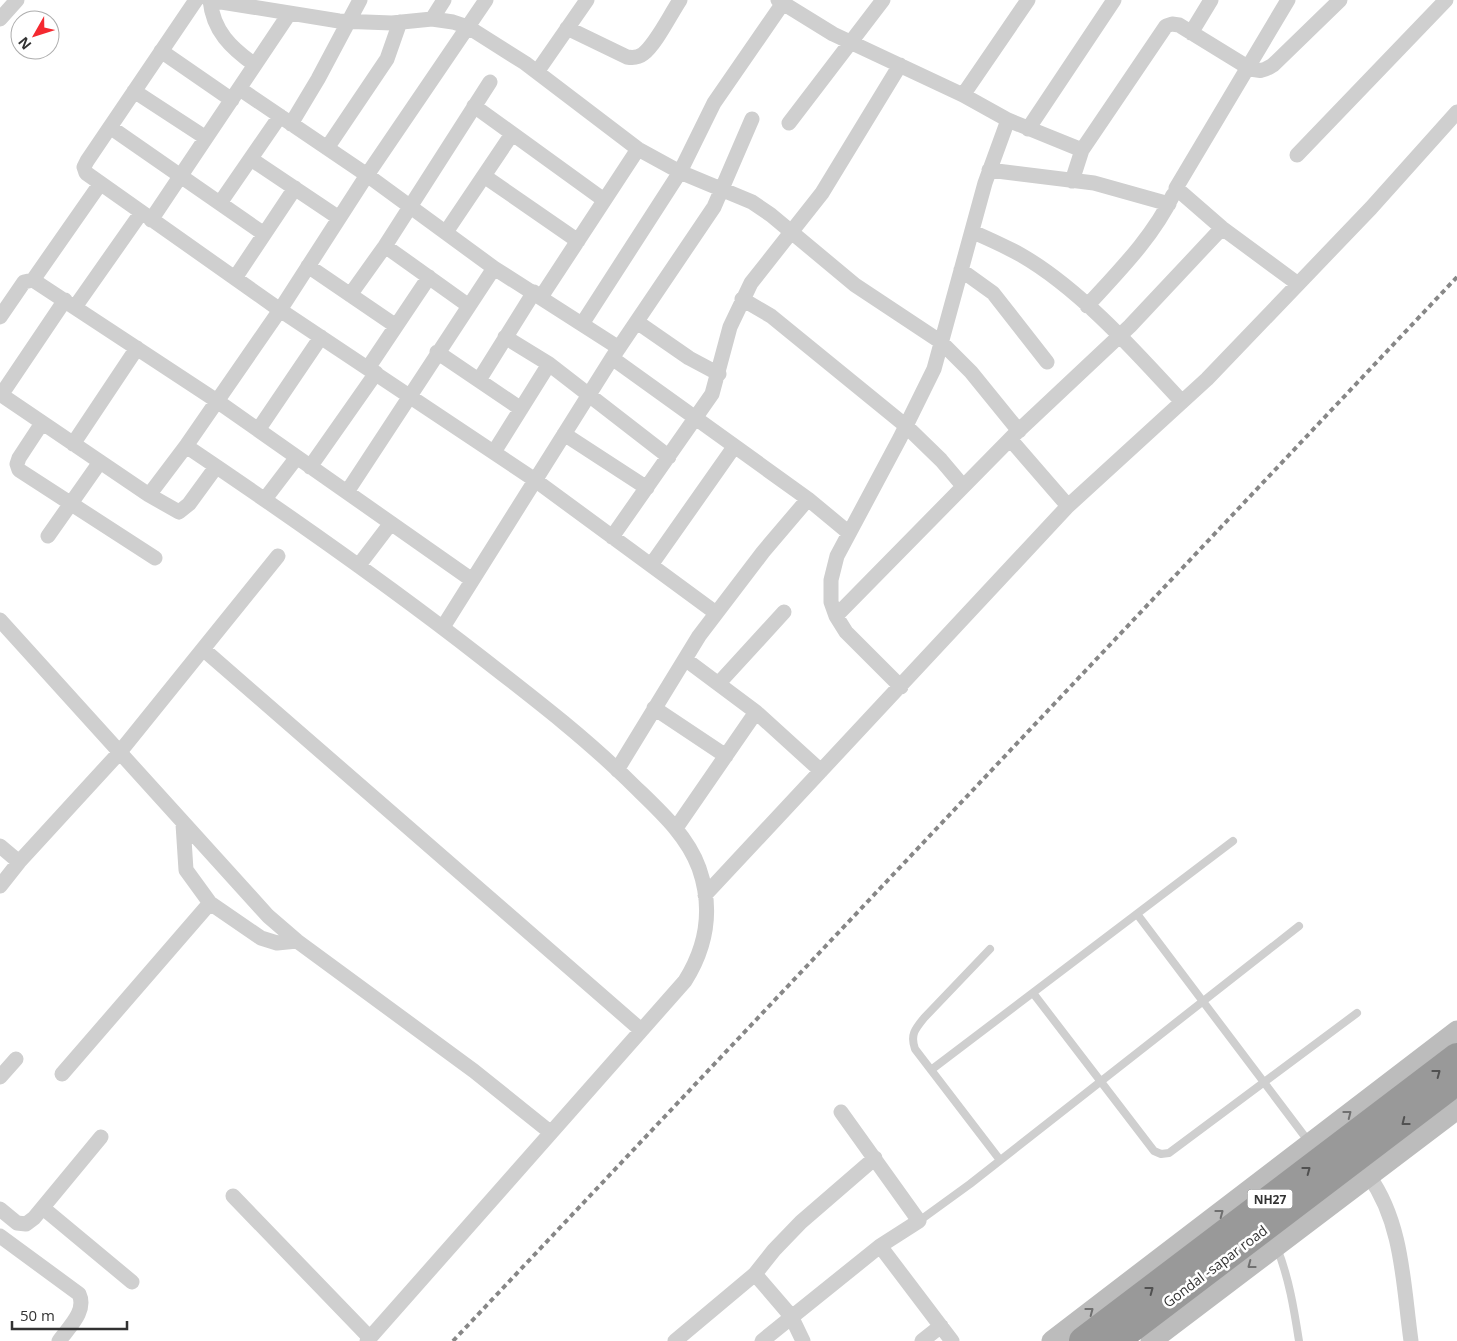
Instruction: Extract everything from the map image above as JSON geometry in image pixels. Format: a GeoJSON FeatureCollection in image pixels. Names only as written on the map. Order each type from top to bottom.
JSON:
{"type":"FeatureCollection","features":[{"type":"Feature","properties":{"kind":"highway","name":"NH27"},"geometry":{"type":"LineString","coordinates":[[1083,1341],[1457,1057]]}},
{"type":"Feature","properties":{"kind":"highway","name":"Gondal -sapar road"},"geometry":{"type":"LineString","coordinates":[[1115,1341],[1457,1081]]}},
{"type":"Feature","properties":{"kind":"street"},"geometry":{"type":"LineString","coordinates":[[0,20],[18,0]]}},
{"type":"Feature","properties":{"kind":"street"},"geometry":{"type":"LineString","coordinates":[[196,0],[84,167],[86,173],[280,310],[535,480],[716,613]]}},
{"type":"Feature","properties":{"kind":"street"},"geometry":{"type":"LineString","coordinates":[[255,65],[226,41],[212,14],[210,0],[347,22],[400,22],[432,19],[453,22],[468,27],[537,72],[638,149],[680,172],[723,188],[752,202],[855,285],[941,342],[971,372],[1014,435],[1068,506]]}},
{"type":"Feature","properties":{"kind":"street"},"geometry":{"type":"LineString","coordinates":[[220,203],[251,159],[286,120],[318,79],[360,0]]}},
{"type":"Feature","properties":{"kind":"street"},"geometry":{"type":"LineString","coordinates":[[432,19],[444,0]]}},
{"type":"Feature","properties":{"kind":"street"},"geometry":{"type":"LineString","coordinates":[[149,495],[186,446],[280,310],[366,175],[486,0]]}},
{"type":"Feature","properties":{"kind":"street"},"geometry":{"type":"LineString","coordinates":[[537,72],[587,0]]}},
{"type":"Feature","properties":{"kind":"street"},"geometry":{"type":"LineString","coordinates":[[567,28],[627,57],[635,58],[643,54],[650,46],[680,0]]}},
{"type":"Feature","properties":{"kind":"street"},"geometry":{"type":"LineString","coordinates":[[789,123],[883,0]]}},
{"type":"Feature","properties":{"kind":"street"},"geometry":{"type":"LineString","coordinates":[[963,95],[1028,0]]}},
{"type":"Feature","properties":{"kind":"street"},"geometry":{"type":"LineString","coordinates":[[1028,129],[1114,0]]}},
{"type":"Feature","properties":{"kind":"street"},"geometry":{"type":"LineString","coordinates":[[1191,32],[1211,0]]}},
{"type":"Feature","properties":{"kind":"street"},"geometry":{"type":"LineString","coordinates":[[1087,306],[1125,264],[1169,204],[1176,188],[1288,0]]}},
{"type":"Feature","properties":{"kind":"street"},"geometry":{"type":"LineString","coordinates":[[1072,181],[1082,150],[1160,32],[1172,24],[1191,32],[1249,68],[1257,71],[1265,70],[1273,65],[1340,0]]}},
{"type":"Feature","properties":{"kind":"street"},"geometry":{"type":"LineString","coordinates":[[1297,155],[1446,0]]}},
{"type":"Feature","properties":{"kind":"street"},"geometry":{"type":"LineString","coordinates":[[582,324],[680,172],[714,103],[780,2],[851,43],[963,95],[1008,120],[1082,150]]}},
{"type":"Feature","properties":{"kind":"street"},"geometry":{"type":"LineString","coordinates":[[216,467],[190,504],[179,512],[149,495],[1,395],[70,304],[181,176],[289,14]]}},
{"type":"Feature","properties":{"kind":"street"},"geometry":{"type":"LineString","coordinates":[[327,148],[387,59],[400,22]]}},
{"type":"Feature","properties":{"kind":"street"},"geometry":{"type":"LineString","coordinates":[[161,51],[286,120],[411,206],[494,268],[538,294],[582,324],[696,419],[808,500],[849,533]]}},
{"type":"Feature","properties":{"kind":"street"},"geometry":{"type":"LineString","coordinates":[[612,537],[712,394],[730,327],[750,283],[822,193],[900,65]]}},
{"type":"Feature","properties":{"kind":"street"},"geometry":{"type":"LineString","coordinates":[[350,295],[385,246],[490,82]]}},
{"type":"Feature","properties":{"kind":"street"},"geometry":{"type":"LineString","coordinates":[[134,91],[206,138]]}},
{"type":"Feature","properties":{"kind":"street"},"geometry":{"type":"LineString","coordinates":[[474,106],[604,200]]}},
{"type":"Feature","properties":{"kind":"street"},"geometry":{"type":"LineString","coordinates":[[705,895],[1068,506],[1182,402],[1371,208],[1457,112]]}},
{"type":"Feature","properties":{"kind":"street"},"geometry":{"type":"LineString","coordinates":[[443,627],[615,353],[697,234],[723,188],[752,119]]}},
{"type":"Feature","properties":{"kind":"street"},"geometry":{"type":"LineString","coordinates":[[901,687],[846,632],[836,616],[831,602],[831,580],[837,556],[934,369],[989,170],[1008,120]]}},
{"type":"Feature","properties":{"kind":"street"},"geometry":{"type":"LineString","coordinates":[[110,127],[264,234]]}},
{"type":"Feature","properties":{"kind":"street"},"geometry":{"type":"LineString","coordinates":[[446,232],[512,134]]}},
{"type":"Feature","properties":{"kind":"street"},"geometry":{"type":"LineString","coordinates":[[479,380],[506,337],[578,241],[638,149]]}},
{"type":"Feature","properties":{"kind":"street"},"geometry":{"type":"LineString","coordinates":[[251,159],[339,218]]}},
{"type":"Feature","properties":{"kind":"street"},"geometry":{"type":"LineString","coordinates":[[989,170],[1094,183],[1169,204]]}},
{"type":"Feature","properties":{"kind":"street"},"geometry":{"type":"LineString","coordinates":[[484,176],[578,241]]}},
{"type":"Feature","properties":{"kind":"street"},"geometry":{"type":"LineString","coordinates":[[0,317],[24,282],[33,280],[100,184]]}},
{"type":"Feature","properties":{"kind":"street"},"geometry":{"type":"LineString","coordinates":[[235,278],[295,188]]}},
{"type":"Feature","properties":{"kind":"street"},"geometry":{"type":"LineString","coordinates":[[1176,188],[1222,228],[1298,284]]}},
{"type":"Feature","properties":{"kind":"street"},"geometry":{"type":"LineString","coordinates":[[836,616],[1014,435],[1120,336],[1176,279],[1222,228]]}},
{"type":"Feature","properties":{"kind":"street"},"geometry":{"type":"LineString","coordinates":[[973,232],[1022,256],[1053,277],[1120,336],[1182,402]]}},
{"type":"Feature","properties":{"kind":"street"},"geometry":{"type":"LineString","coordinates":[[385,246],[469,306]]}},
{"type":"Feature","properties":{"kind":"street"},"geometry":{"type":"LineString","coordinates":[[308,266],[396,326]]}},
{"type":"Feature","properties":{"kind":"street"},"geometry":{"type":"LineString","coordinates":[[347,492],[437,352],[494,268]]}},
{"type":"Feature","properties":{"kind":"street"},"geometry":{"type":"LineString","coordinates":[[961,270],[993,293],[1047,362]]}},
{"type":"Feature","properties":{"kind":"street"},"geometry":{"type":"LineString","coordinates":[[310,467],[372,370],[396,326],[429,277]]}},
{"type":"Feature","properties":{"kind":"street"},"geometry":{"type":"LineString","coordinates":[[33,280],[217,401],[472,580]]}},
{"type":"Feature","properties":{"kind":"street"},"geometry":{"type":"LineString","coordinates":[[742,299],[771,316],[906,426],[941,460],[963,486]]}},
{"type":"Feature","properties":{"kind":"street"},"geometry":{"type":"LineString","coordinates":[[636,322],[689,358],[718,374]]}},
{"type":"Feature","properties":{"kind":"street"},"geometry":{"type":"LineString","coordinates":[[258,430],[322,337]]}},
{"type":"Feature","properties":{"kind":"street"},"geometry":{"type":"LineString","coordinates":[[506,337],[549,364],[669,457]]}},
{"type":"Feature","properties":{"kind":"street"},"geometry":{"type":"LineString","coordinates":[[73,444],[137,348]]}},
{"type":"Feature","properties":{"kind":"street"},"geometry":{"type":"LineString","coordinates":[[437,352],[521,409]]}},
{"type":"Feature","properties":{"kind":"street"},"geometry":{"type":"LineString","coordinates":[[494,452],[549,364]]}},
{"type":"Feature","properties":{"kind":"street"},"geometry":{"type":"LineString","coordinates":[[42,423],[19,458],[19,470],[155,558]]}},
{"type":"Feature","properties":{"kind":"street"},"geometry":{"type":"LineString","coordinates":[[564,434],[647,488]]}},
{"type":"Feature","properties":{"kind":"street"},"geometry":{"type":"LineString","coordinates":[[186,446],[359,565],[443,627],[568,724],[676,828],[699,868],[705,895],[707,922],[696,964],[685,981],[368,1340],[232,1196]]}},
{"type":"Feature","properties":{"kind":"street"},"geometry":{"type":"LineString","coordinates":[[651,565],[734,447]]}},
{"type":"Feature","properties":{"kind":"street"},"geometry":{"type":"LineString","coordinates":[[265,499],[297,457]]}},
{"type":"Feature","properties":{"kind":"street"},"geometry":{"type":"LineString","coordinates":[[48,536],[100,462]]}},
{"type":"Feature","properties":{"kind":"street"},"geometry":{"type":"LineString","coordinates":[[617,770],[654,708],[716,613],[808,500]]}},
{"type":"Feature","properties":{"kind":"street"},"geometry":{"type":"LineString","coordinates":[[359,565],[391,523]]}},
{"type":"Feature","properties":{"kind":"street"},"geometry":{"type":"LineString","coordinates":[[0,886],[19,862],[119,753],[278,556]]}},
{"type":"Feature","properties":{"kind":"street"},"geometry":{"type":"LineString","coordinates":[[719,683],[784,612]]}},
{"type":"Feature","properties":{"kind":"street"},"geometry":{"type":"LineString","coordinates":[[0,620],[268,916],[297,941],[474,1071],[550,1132]]}},
{"type":"Feature","properties":{"kind":"street"},"geometry":{"type":"LineString","coordinates":[[203,649],[641,1030]]}},
{"type":"Feature","properties":{"kind":"street"},"geometry":{"type":"LineString","coordinates":[[685,659],[756,712],[821,770]]}},
{"type":"Feature","properties":{"kind":"street"},"geometry":{"type":"LineString","coordinates":[[654,708],[726,756]]}},
{"type":"Feature","properties":{"kind":"street"},"geometry":{"type":"LineString","coordinates":[[676,828],[756,712]]}},
{"type":"Feature","properties":{"kind":"street"},"geometry":{"type":"LineString","coordinates":[[183,824],[186,870],[210,903],[261,938],[276,943],[297,941]]}},
{"type":"Feature","properties":{"kind":"street"},"geometry":{"type":"LineString","coordinates":[[0,846],[19,862]]}},
{"type":"Feature","properties":{"kind":"street"},"geometry":{"type":"LineString","coordinates":[[62,1074],[210,903]]}},
{"type":"Feature","properties":{"kind":"street"},"geometry":{"type":"LineString","coordinates":[[1052,1341],[1457,1031]]}},
{"type":"Feature","properties":{"kind":"street"},"geometry":{"type":"LineString","coordinates":[[0,1077],[16,1059]]}},
{"type":"Feature","properties":{"kind":"street"},"geometry":{"type":"LineString","coordinates":[[1151,1341],[1457,1110]]}},
{"type":"Feature","properties":{"kind":"street"},"geometry":{"type":"LineString","coordinates":[[762,1341],[880,1246],[918,1220],[841,1112]]}},
{"type":"Feature","properties":{"kind":"street"},"geometry":{"type":"LineString","coordinates":[[0,1209],[18,1223],[26,1224],[43,1208],[101,1137]]}},
{"type":"Feature","properties":{"kind":"street"},"geometry":{"type":"LineString","coordinates":[[675,1341],[755,1274],[774,1250],[801,1222],[875,1158]]}},
{"type":"Feature","properties":{"kind":"street"},"geometry":{"type":"LineString","coordinates":[[1369,1176],[1381,1193],[1397,1235],[1411,1341]]}},
{"type":"Feature","properties":{"kind":"street"},"geometry":{"type":"LineString","coordinates":[[43,1208],[132,1282]]}},
{"type":"Feature","properties":{"kind":"street"},"geometry":{"type":"LineString","coordinates":[[0,1236],[79,1294],[83,1302],[81,1310],[59,1341]]}},
{"type":"Feature","properties":{"kind":"street"},"geometry":{"type":"LineString","coordinates":[[880,1246],[952,1341]]}},
{"type":"Feature","properties":{"kind":"street"},"geometry":{"type":"LineString","coordinates":[[755,1274],[791,1316],[803,1341]]}},
{"type":"Feature","properties":{"kind":"street"},"geometry":{"type":"LineString","coordinates":[[922,1341],[941,1326]]}},
{"type":"Feature","properties":{"kind":"lane"},"geometry":{"type":"LineString","coordinates":[[931,1070],[1233,841]]}},
{"type":"Feature","properties":{"kind":"lane"},"geometry":{"type":"LineString","coordinates":[[1137,914],[1310,1144]]}},
{"type":"Feature","properties":{"kind":"lane"},"geometry":{"type":"LineString","coordinates":[[918,1220],[1000,1160],[1299,926]]}},
{"type":"Feature","properties":{"kind":"lane"},"geometry":{"type":"LineString","coordinates":[[990,949],[915,1029],[912,1039],[914,1048],[1000,1160]]}},
{"type":"Feature","properties":{"kind":"lane"},"geometry":{"type":"LineString","coordinates":[[1033,993],[1154,1151],[1161,1154],[1169,1153],[1357,1013]]}},
{"type":"Feature","properties":{"kind":"lane"},"geometry":{"type":"LineString","coordinates":[[1276,1246],[1289,1282],[1299,1341]]}},
{"type":"Feature","properties":{"kind":"railway"},"geometry":{"type":"LineString","coordinates":[[453,1341],[1457,277]]}}]}
